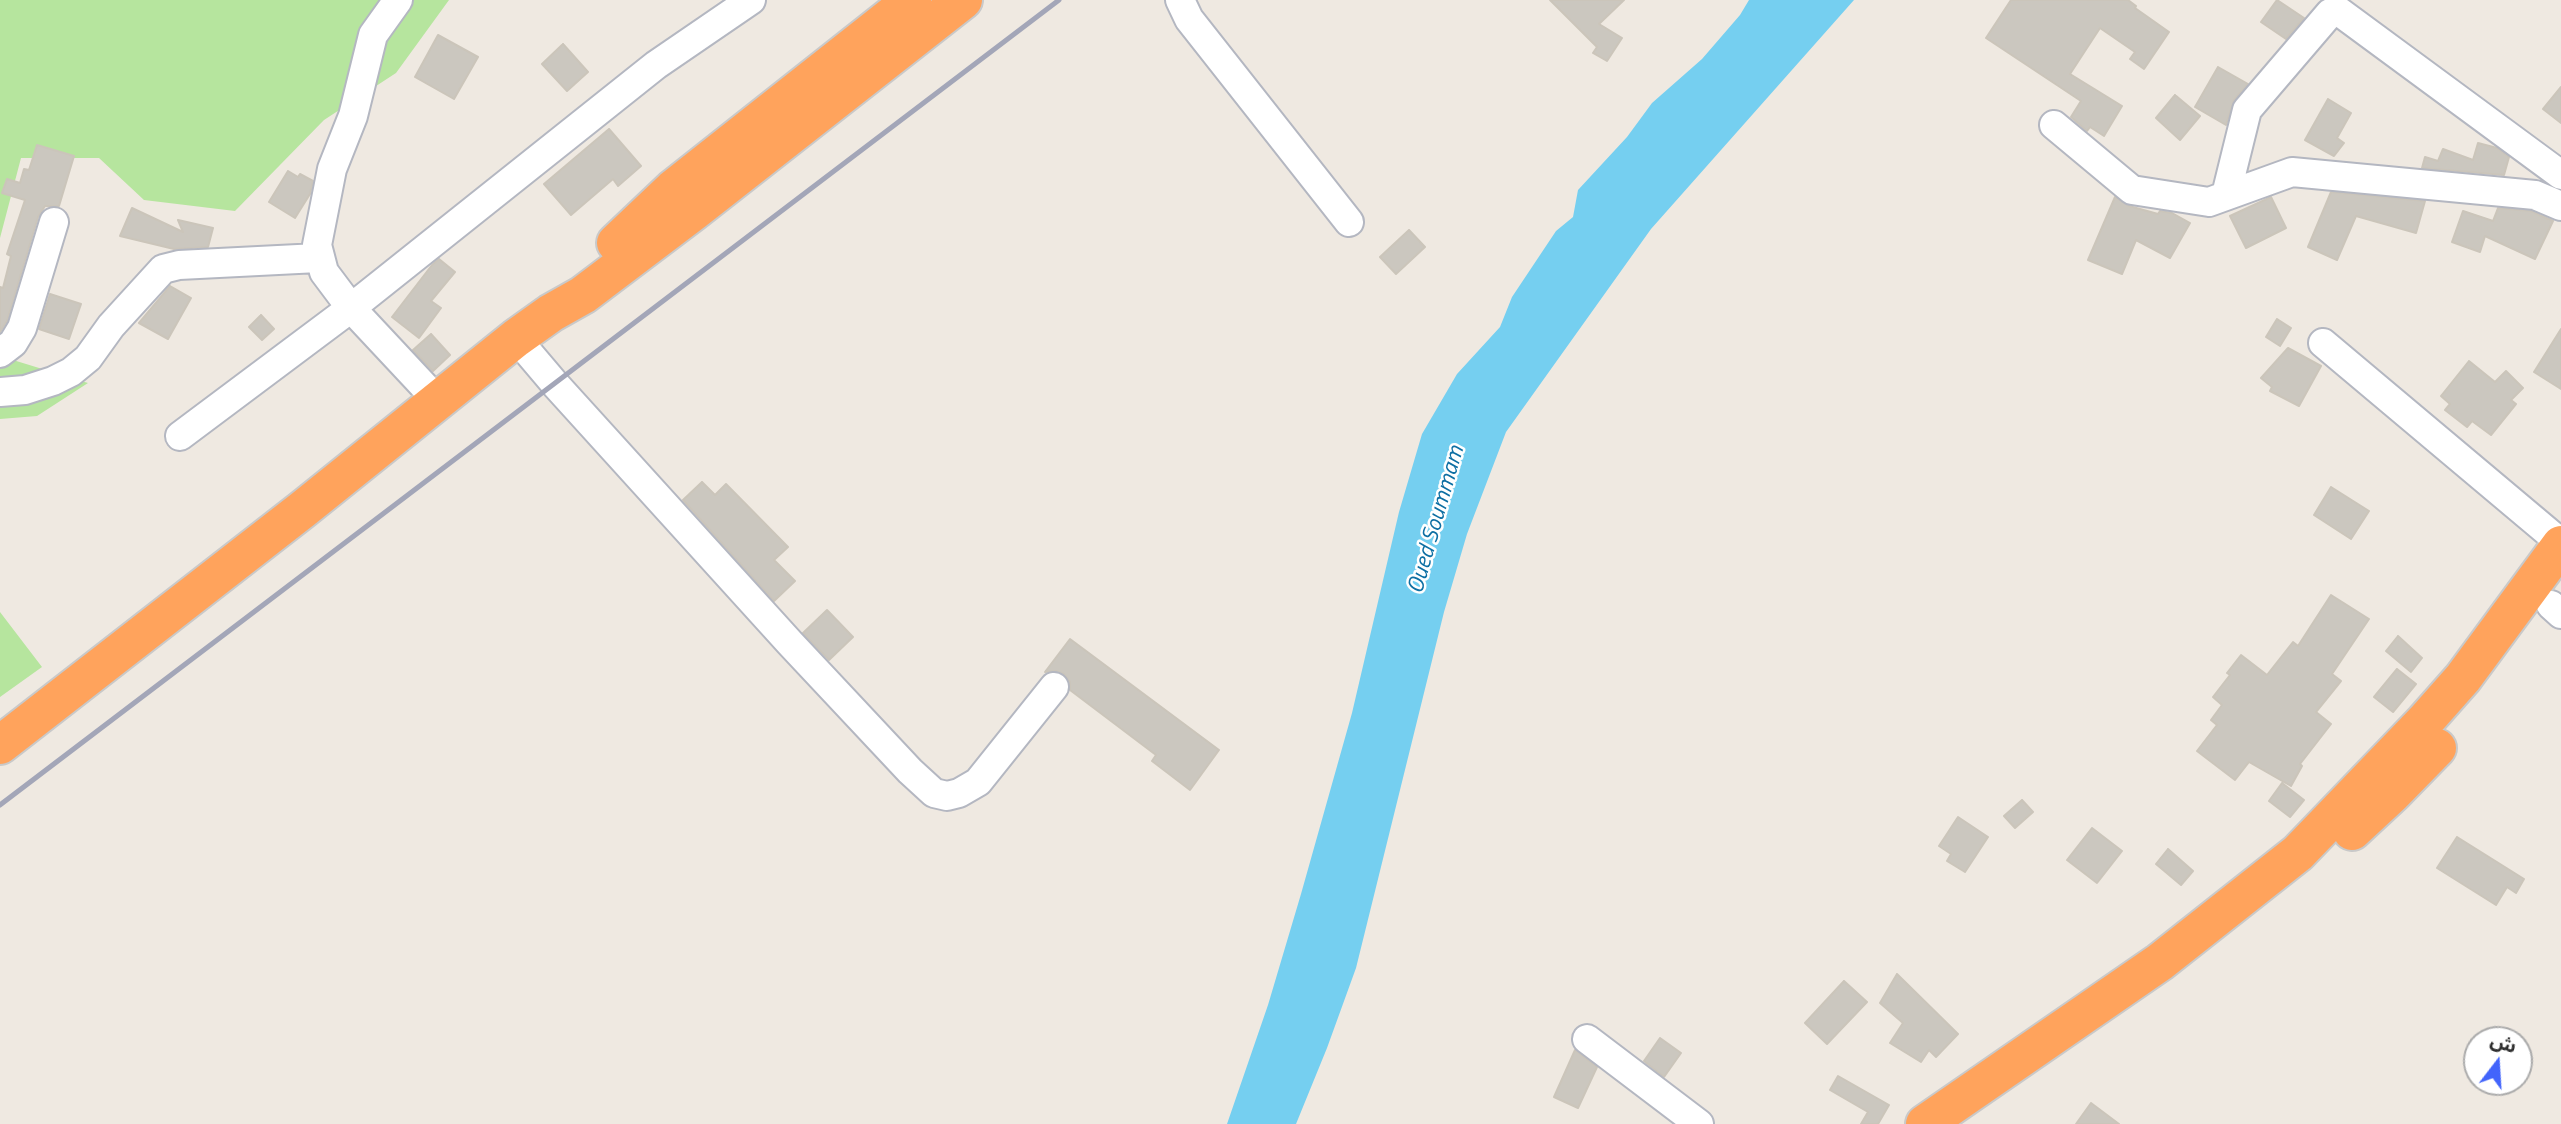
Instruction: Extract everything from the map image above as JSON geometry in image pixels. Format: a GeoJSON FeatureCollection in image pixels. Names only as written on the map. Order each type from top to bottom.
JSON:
{"type":"FeatureCollection","features":[{"type":"Feature","properties":{"kind":"highway"},"geometry":{"type":"LineString","coordinates":[[551,313],[572,281],[673,189],[912,0]]}},
{"type":"Feature","properties":{"kind":"highway"},"geometry":{"type":"LineString","coordinates":[[0,745],[302,510],[516,338],[551,313],[583,295],[963,0]]}},
{"type":"Feature","properties":{"kind":"highway"},"geometry":{"type":"LineString","coordinates":[[1925,1124],[2160,962],[2298,853],[2463,678],[2561,544]]}},
{"type":"Feature","properties":{"kind":"highway"},"geometry":{"type":"LineString","coordinates":[[1966,1124],[2209,948],[2329,852],[2393,793],[2437,747],[2558,603]]}},
{"type":"Feature","properties":{"kind":"street"},"geometry":{"type":"LineString","coordinates":[[398,0],[373,35],[353,116],[332,169],[317,244],[318,258],[324,272],[351,308],[438,401]]}},
{"type":"Feature","properties":{"kind":"street"},"geometry":{"type":"LineString","coordinates":[[180,436],[351,308],[656,65],[751,0]]}},
{"type":"Feature","properties":{"kind":"street"},"geometry":{"type":"LineString","coordinates":[[1180,0],[1189,19],[1349,222]]}},
{"type":"Feature","properties":{"kind":"street"},"geometry":{"type":"LineString","coordinates":[[2227,195],[2247,110],[2330,13],[2337,9],[2561,175]]}},
{"type":"Feature","properties":{"kind":"street"},"geometry":{"type":"LineString","coordinates":[[2054,125],[2132,190],[2208,202],[2292,172],[2535,195],[2561,206]]}},
{"type":"Feature","properties":{"kind":"street"},"geometry":{"type":"LineString","coordinates":[[0,353],[13,343],[22,328],[54,222]]}},
{"type":"Feature","properties":{"kind":"street"},"geometry":{"type":"LineString","coordinates":[[0,392],[24,390],[71,372],[88,358],[111,326],[163,269],[179,265],[318,258]]}},
{"type":"Feature","properties":{"kind":"street"},"geometry":{"type":"LineString","coordinates":[[516,338],[790,643],[934,793],[947,796],[959,793],[978,782],[1054,687]]}},
{"type":"Feature","properties":{"kind":"street"},"geometry":{"type":"LineString","coordinates":[[2323,343],[2561,544]]}},
{"type":"Feature","properties":{"kind":"street"},"geometry":{"type":"LineString","coordinates":[[1587,1039],[1699,1124]]}},
{"type":"Feature","properties":{"kind":"green space"},"geometry":{"type":"Polygon","coordinates":[[[0,0],[449,0],[396,73],[324,120],[235,211],[144,200],[99,158],[21,158],[0,238],[0,0]]]}},
{"type":"Feature","properties":{"kind":"green space"},"geometry":{"type":"Polygon","coordinates":[[[0,356],[88,383],[37,416],[0,419],[0,356]]]}},
{"type":"Feature","properties":{"kind":"green space"},"geometry":{"type":"Polygon","coordinates":[[[0,612],[42,667],[0,697],[0,612]]]}},
{"type":"Feature","properties":{"kind":"water","name":"Oued Soummam"},"geometry":{"type":"Polygon","coordinates":[[[1749,0],[1854,0],[1651,229],[1506,432],[1467,534],[1444,612],[1356,968],[1327,1048],[1296,1124],[1227,1124],[1268,1005],[1301,894],[1352,713],[1399,512],[1422,434],[1457,374],[1500,327],[1512,297],[1556,231],[1573,217],[1578,190],[1627,137],[1652,103],[1702,59],[1740,15],[1749,0]]]}},
{"type":"Feature","properties":{"kind":"building"},"geometry":{"type":"Polygon","coordinates":[[[1550,0],[1624,0],[1599,24],[1622,38],[1607,61],[1593,53],[1597,47],[1550,0]]]}},
{"type":"Feature","properties":{"kind":"building"},"geometry":{"type":"Polygon","coordinates":[[[2011,0],[2128,0],[2169,32],[2144,69],[2130,59],[2135,52],[2100,28],[2070,74],[2122,106],[2104,136],[2090,127],[2087,131],[2071,117],[2081,101],[1986,38],[2011,0]]]}},
{"type":"Feature","properties":{"kind":"building"},"geometry":{"type":"Polygon","coordinates":[[[2277,0],[2304,18],[2286,39],[2261,22],[2277,0]]]}},
{"type":"Feature","properties":{"kind":"building"},"geometry":{"type":"Polygon","coordinates":[[[438,35],[478,57],[454,99],[415,77],[438,35]]]}},
{"type":"Feature","properties":{"kind":"building"},"geometry":{"type":"Polygon","coordinates":[[[563,44],[588,72],[567,91],[542,64],[563,44]]]}},
{"type":"Feature","properties":{"kind":"building"},"geometry":{"type":"Polygon","coordinates":[[[2218,67],[2248,84],[2234,100],[2226,125],[2195,107],[2218,67]]]}},
{"type":"Feature","properties":{"kind":"building"},"geometry":{"type":"Polygon","coordinates":[[[2561,87],[2561,123],[2543,109],[2561,87]]]}},
{"type":"Feature","properties":{"kind":"building"},"geometry":{"type":"Polygon","coordinates":[[[2175,95],[2200,116],[2180,140],[2156,118],[2175,95]]]}},
{"type":"Feature","properties":{"kind":"building"},"geometry":{"type":"Polygon","coordinates":[[[2328,99],[2351,113],[2337,138],[2344,143],[2334,156],[2305,140],[2328,99]]]}},
{"type":"Feature","properties":{"kind":"building"},"geometry":{"type":"Polygon","coordinates":[[[609,129],[641,166],[618,186],[613,179],[571,215],[544,184],[609,129]]]}},
{"type":"Feature","properties":{"kind":"building"},"geometry":{"type":"Polygon","coordinates":[[[2478,143],[2497,148],[2509,157],[2504,175],[2422,168],[2425,157],[2438,161],[2443,149],[2473,160],[2478,143]]]}},
{"type":"Feature","properties":{"kind":"building"},"geometry":{"type":"Polygon","coordinates":[[[37,145],[74,156],[59,206],[45,206],[38,217],[7,321],[0,332],[0,287],[3,288],[11,256],[7,254],[25,200],[2,193],[7,179],[20,183],[24,169],[29,170],[37,145]]]}},
{"type":"Feature","properties":{"kind":"building"},"geometry":{"type":"Polygon","coordinates":[[[288,171],[313,181],[310,194],[295,218],[269,202],[288,171]]]}},
{"type":"Feature","properties":{"kind":"building"},"geometry":{"type":"Polygon","coordinates":[[[2331,192],[2425,201],[2416,233],[2356,216],[2337,260],[2308,247],[2331,192]]]}},
{"type":"Feature","properties":{"kind":"building"},"geometry":{"type":"Polygon","coordinates":[[[2115,197],[2129,206],[2158,214],[2160,211],[2172,213],[2190,223],[2170,258],[2136,240],[2122,274],[2088,260],[2115,197]]]}},
{"type":"Feature","properties":{"kind":"building"},"geometry":{"type":"Polygon","coordinates":[[[2271,197],[2286,228],[2246,248],[2230,216],[2271,197]]]}},
{"type":"Feature","properties":{"kind":"building"},"geometry":{"type":"Polygon","coordinates":[[[132,208],[183,232],[178,220],[213,228],[208,247],[174,249],[120,236],[132,208]]]}},
{"type":"Feature","properties":{"kind":"building"},"geometry":{"type":"Polygon","coordinates":[[[2498,208],[2531,211],[2553,221],[2535,259],[2485,236],[2480,252],[2452,242],[2463,211],[2493,221],[2498,208]]]}},
{"type":"Feature","properties":{"kind":"building"},"geometry":{"type":"Polygon","coordinates":[[[1409,230],[1425,247],[1396,274],[1380,257],[1409,230]]]}},
{"type":"Feature","properties":{"kind":"building"},"geometry":{"type":"Polygon","coordinates":[[[439,259],[455,272],[431,301],[441,308],[419,338],[392,317],[439,259]]]}},
{"type":"Feature","properties":{"kind":"building"},"geometry":{"type":"Polygon","coordinates":[[[170,286],[191,298],[168,339],[139,323],[170,286]]]}},
{"type":"Feature","properties":{"kind":"building"},"geometry":{"type":"Polygon","coordinates":[[[50,294],[81,304],[69,339],[39,329],[50,294]]]}},
{"type":"Feature","properties":{"kind":"building"},"geometry":{"type":"Polygon","coordinates":[[[261,315],[274,329],[262,340],[249,327],[261,315]]]}},
{"type":"Feature","properties":{"kind":"building"},"geometry":{"type":"Polygon","coordinates":[[[2277,319],[2291,328],[2280,346],[2266,337],[2277,319]]]}},
{"type":"Feature","properties":{"kind":"building"},"geometry":{"type":"Polygon","coordinates":[[[2561,329],[2561,389],[2534,372],[2561,329]]]}},
{"type":"Feature","properties":{"kind":"building"},"geometry":{"type":"Polygon","coordinates":[[[431,334],[450,355],[433,371],[413,350],[431,334]]]}},
{"type":"Feature","properties":{"kind":"building"},"geometry":{"type":"Polygon","coordinates":[[[2288,348],[2321,366],[2299,406],[2270,391],[2272,387],[2261,378],[2288,348]]]}},
{"type":"Feature","properties":{"kind":"building"},"geometry":{"type":"Polygon","coordinates":[[[2469,361],[2495,382],[2506,371],[2523,388],[2511,400],[2516,404],[2491,435],[2472,421],[2467,427],[2445,410],[2450,404],[2441,396],[2469,361]]]}},
{"type":"Feature","properties":{"kind":"building"},"geometry":{"type":"Polygon","coordinates":[[[702,482],[715,495],[726,484],[788,547],[774,560],[795,581],[774,601],[683,500],[702,482]]]}},
{"type":"Feature","properties":{"kind":"building"},"geometry":{"type":"Polygon","coordinates":[[[2331,487],[2369,511],[2351,539],[2314,515],[2331,487]]]}},
{"type":"Feature","properties":{"kind":"building"},"geometry":{"type":"Polygon","coordinates":[[[2331,595],[2369,619],[2332,674],[2341,681],[2316,712],[2331,724],[2300,764],[2302,766],[2291,786],[2249,762],[2235,780],[2197,751],[2217,725],[2211,720],[2222,705],[2213,697],[2241,655],[2267,675],[2293,642],[2298,646],[2331,595]]]}},
{"type":"Feature","properties":{"kind":"building"},"geometry":{"type":"Polygon","coordinates":[[[827,610],[853,637],[829,660],[803,633],[827,610]]]}},
{"type":"Feature","properties":{"kind":"building"},"geometry":{"type":"Polygon","coordinates":[[[2398,636],[2422,658],[2411,672],[2386,651],[2398,636]]]}},
{"type":"Feature","properties":{"kind":"building"},"geometry":{"type":"Polygon","coordinates":[[[1070,639],[1219,750],[1190,790],[1152,761],[1156,755],[1070,690],[1070,682],[1064,674],[1056,671],[1045,672],[1070,639]]]}},
{"type":"Feature","properties":{"kind":"building"},"geometry":{"type":"Polygon","coordinates":[[[2397,669],[2416,684],[2393,712],[2374,697],[2397,669]]]}},
{"type":"Feature","properties":{"kind":"building"},"geometry":{"type":"Polygon","coordinates":[[[2282,783],[2304,800],[2290,817],[2269,801],[2282,783]]]}},
{"type":"Feature","properties":{"kind":"building"},"geometry":{"type":"Polygon","coordinates":[[[2022,800],[2033,812],[2015,828],[2004,816],[2022,800]]]}},
{"type":"Feature","properties":{"kind":"building"},"geometry":{"type":"Polygon","coordinates":[[[1958,817],[1988,837],[1965,872],[1947,861],[1951,854],[1939,846],[1958,817]]]}},
{"type":"Feature","properties":{"kind":"building"},"geometry":{"type":"Polygon","coordinates":[[[2092,828],[2122,851],[2097,883],[2067,860],[2092,828]]]}},
{"type":"Feature","properties":{"kind":"building"},"geometry":{"type":"Polygon","coordinates":[[[2457,837],[2524,879],[2516,893],[2507,887],[2496,905],[2437,868],[2457,837]]]}},
{"type":"Feature","properties":{"kind":"building"},"geometry":{"type":"Polygon","coordinates":[[[2168,849],[2193,871],[2181,885],[2156,864],[2168,849]]]}},
{"type":"Feature","properties":{"kind":"building"},"geometry":{"type":"Polygon","coordinates":[[[1897,974],[1958,1034],[1936,1057],[1929,1050],[1921,1062],[1890,1043],[1903,1023],[1880,1003],[1897,974]]]}},
{"type":"Feature","properties":{"kind":"building"},"geometry":{"type":"Polygon","coordinates":[[[1844,981],[1867,1002],[1827,1044],[1805,1023],[1844,981]]]}},
{"type":"Feature","properties":{"kind":"building"},"geometry":{"type":"Polygon","coordinates":[[[1660,1038],[1681,1053],[1664,1077],[1644,1061],[1660,1038]]]}},
{"type":"Feature","properties":{"kind":"building"},"geometry":{"type":"Polygon","coordinates":[[[1575,1050],[1597,1067],[1578,1108],[1554,1097],[1575,1050]]]}},
{"type":"Feature","properties":{"kind":"building"},"geometry":{"type":"Polygon","coordinates":[[[1838,1076],[1889,1105],[1878,1124],[1861,1124],[1868,1112],[1830,1090],[1838,1076]]]}},
{"type":"Feature","properties":{"kind":"building"},"geometry":{"type":"Polygon","coordinates":[[[2091,1103],[2119,1124],[2076,1124],[2091,1103]]]}},
{"type":"Feature","properties":{"kind":"railway"},"geometry":{"type":"LineString","coordinates":[[0,805],[1059,0]]}}]}
